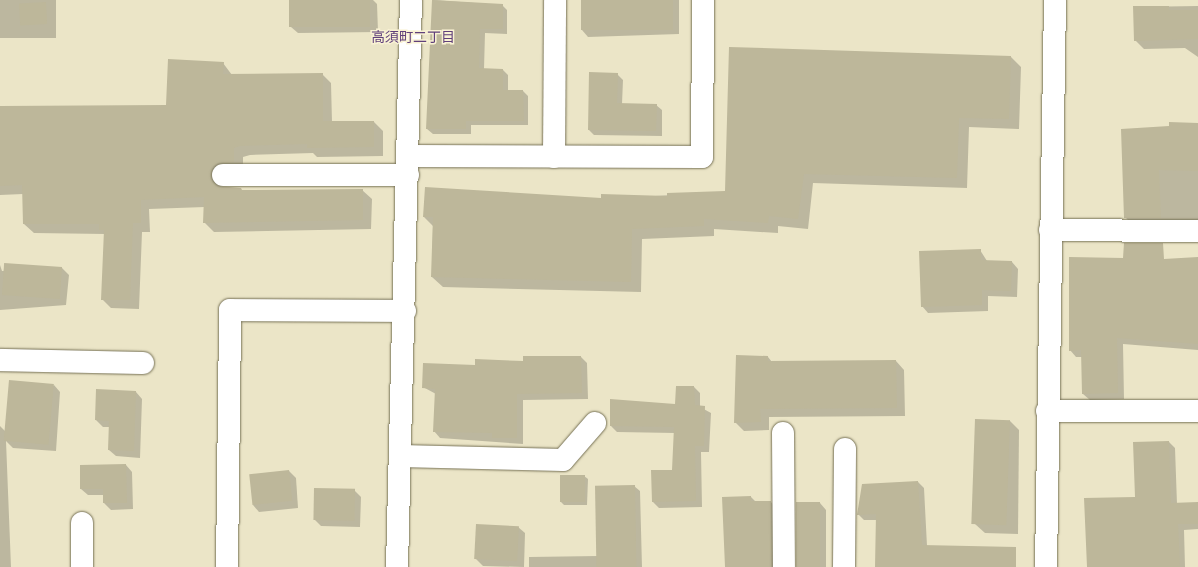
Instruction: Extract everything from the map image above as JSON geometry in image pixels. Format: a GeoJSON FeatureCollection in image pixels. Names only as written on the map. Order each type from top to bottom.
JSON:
{"type":"FeatureCollection","features":[{"type":"Feature","properties":{"kind":"street"},"geometry":{"type":"LineString","coordinates":[[397,567],[405,311],[411,0]]}},
{"type":"Feature","properties":{"kind":"street"},"geometry":{"type":"LineString","coordinates":[[554,157],[555,0]]}},
{"type":"Feature","properties":{"kind":"street"},"geometry":{"type":"LineString","coordinates":[[223,174],[408,166],[554,157],[702,157],[703,0]]}},
{"type":"Feature","properties":{"kind":"street"},"geometry":{"type":"LineString","coordinates":[[1046,567],[1047,411],[1055,0]]}},
{"type":"Feature","properties":{"kind":"street"},"geometry":{"type":"LineString","coordinates":[[1050,230],[1198,231]]}},
{"type":"Feature","properties":{"kind":"street"},"geometry":{"type":"LineString","coordinates":[[227,567],[230,310],[405,311]]}},
{"type":"Feature","properties":{"kind":"street"},"geometry":{"type":"LineString","coordinates":[[0,360],[143,363]]}},
{"type":"Feature","properties":{"kind":"street"},"geometry":{"type":"LineString","coordinates":[[1047,411],[1198,411]]}},
{"type":"Feature","properties":{"kind":"street"},"geometry":{"type":"LineString","coordinates":[[400,456],[563,460],[595,423]]}},
{"type":"Feature","properties":{"kind":"street"},"geometry":{"type":"LineString","coordinates":[[783,433],[784,567]]}},
{"type":"Feature","properties":{"kind":"street"},"geometry":{"type":"LineString","coordinates":[[844,567],[845,449]]}},
{"type":"Feature","properties":{"kind":"street"},"geometry":{"type":"LineString","coordinates":[[82,524],[82,567]]}},
{"type":"Feature","properties":{"kind":"building"},"geometry":{"type":"Polygon","coordinates":[[[289,0],[370,0],[370,27],[289,27],[289,0]]]}},
{"type":"Feature","properties":{"kind":"building"},"geometry":{"type":"Polygon","coordinates":[[[432,0],[503,4],[503,29],[480,29],[479,68],[503,69],[503,90],[523,90],[524,121],[466,121],[466,129],[426,129],[432,0]]]}},
{"type":"Feature","properties":{"kind":"building"},"geometry":{"type":"Polygon","coordinates":[[[581,0],[673,0],[673,30],[581,30],[581,0]]]}},
{"type":"Feature","properties":{"kind":"building"},"geometry":{"type":"Polygon","coordinates":[[[46,2],[47,24],[20,25],[19,3],[46,2]]]}},
{"type":"Feature","properties":{"kind":"building"},"geometry":{"type":"Polygon","coordinates":[[[1133,6],[1169,6],[1169,10],[1198,10],[1198,39],[1134,41],[1133,6]]]}},
{"type":"Feature","properties":{"kind":"building"},"geometry":{"type":"Polygon","coordinates":[[[729,47],[1011,56],[1009,119],[959,118],[957,178],[804,174],[798,219],[769,216],[768,223],[704,219],[704,226],[632,229],[631,282],[431,277],[433,217],[423,217],[425,187],[601,198],[601,194],[667,196],[667,193],[725,191],[729,47]]]}},
{"type":"Feature","properties":{"kind":"building"},"geometry":{"type":"Polygon","coordinates":[[[168,59],[224,62],[223,74],[323,73],[323,121],[374,121],[374,147],[307,148],[307,144],[240,146],[234,148],[234,162],[217,164],[212,168],[212,181],[217,186],[241,188],[242,190],[363,189],[363,220],[203,223],[204,197],[141,200],[141,223],[133,223],[130,300],[101,300],[104,230],[99,230],[99,224],[23,224],[22,185],[0,186],[0,106],[166,105],[168,59]]]}},
{"type":"Feature","properties":{"kind":"building"},"geometry":{"type":"Polygon","coordinates":[[[589,72],[618,73],[617,103],[657,104],[656,131],[588,130],[589,72]]]}},
{"type":"Feature","properties":{"kind":"building"},"geometry":{"type":"Polygon","coordinates":[[[1169,122],[1198,123],[1198,171],[1159,170],[1161,218],[1124,218],[1121,129],[1169,126],[1169,122]]]}},
{"type":"Feature","properties":{"kind":"building"},"geometry":{"type":"Polygon","coordinates":[[[1124,243],[1163,243],[1164,259],[1198,257],[1198,344],[1117,338],[1118,393],[1082,394],[1081,350],[1069,351],[1069,257],[1123,258],[1124,243]]]}},
{"type":"Feature","properties":{"kind":"building"},"geometry":{"type":"Polygon","coordinates":[[[981,249],[981,260],[1012,261],[1011,291],[982,290],[982,305],[921,307],[919,251],[981,249]]]}},
{"type":"Feature","properties":{"kind":"building"},"geometry":{"type":"Polygon","coordinates":[[[4,263],[62,267],[60,299],[2,295],[4,263]]]}},
{"type":"Feature","properties":{"kind":"building"},"geometry":{"type":"Polygon","coordinates":[[[736,355],[768,356],[768,361],[896,360],[897,408],[760,409],[761,422],[734,423],[736,355]]]}},
{"type":"Feature","properties":{"kind":"building"},"geometry":{"type":"Polygon","coordinates":[[[523,356],[581,356],[582,393],[517,394],[517,438],[492,438],[492,433],[433,432],[435,389],[422,388],[423,363],[475,365],[475,359],[523,361],[523,356]]]}},
{"type":"Feature","properties":{"kind":"building"},"geometry":{"type":"Polygon","coordinates":[[[9,380],[54,384],[49,445],[4,441],[9,380]]]}},
{"type":"Feature","properties":{"kind":"building"},"geometry":{"type":"Polygon","coordinates":[[[676,386],[694,386],[695,405],[705,406],[704,446],[695,446],[696,501],[652,502],[651,470],[672,470],[674,427],[610,426],[610,399],[675,404],[676,386]]]}},
{"type":"Feature","properties":{"kind":"building"},"geometry":{"type":"Polygon","coordinates":[[[96,389],[136,391],[134,451],[108,450],[109,421],[95,420],[96,389]]]}},
{"type":"Feature","properties":{"kind":"building"},"geometry":{"type":"Polygon","coordinates":[[[975,419],[1010,420],[1006,525],[971,524],[975,419]]]}},
{"type":"Feature","properties":{"kind":"building"},"geometry":{"type":"Polygon","coordinates":[[[1169,441],[1171,503],[1198,502],[1198,524],[1178,524],[1180,567],[1087,567],[1084,498],[1135,497],[1133,442],[1169,441]]]}},
{"type":"Feature","properties":{"kind":"building"},"geometry":{"type":"Polygon","coordinates":[[[126,464],[127,503],[103,503],[103,489],[80,489],[80,465],[126,464]]]}},
{"type":"Feature","properties":{"kind":"building"},"geometry":{"type":"Polygon","coordinates":[[[289,470],[292,501],[252,505],[249,474],[289,470]]]}},
{"type":"Feature","properties":{"kind":"building"},"geometry":{"type":"Polygon","coordinates":[[[560,475],[585,475],[585,502],[560,502],[560,475]]]}},
{"type":"Feature","properties":{"kind":"building"},"geometry":{"type":"Polygon","coordinates":[[[918,481],[922,545],[1016,547],[1016,567],[875,567],[876,514],[857,515],[862,484],[918,481]]]}},
{"type":"Feature","properties":{"kind":"building"},"geometry":{"type":"Polygon","coordinates":[[[635,485],[636,567],[596,567],[595,486],[635,485]]]}},
{"type":"Feature","properties":{"kind":"building"},"geometry":{"type":"Polygon","coordinates":[[[314,488],[355,489],[354,521],[313,520],[314,488]]]}},
{"type":"Feature","properties":{"kind":"building"},"geometry":{"type":"Polygon","coordinates":[[[751,496],[751,501],[771,501],[772,567],[725,567],[722,497],[751,496]]]}},
{"type":"Feature","properties":{"kind":"building"},"geometry":{"type":"Polygon","coordinates":[[[796,502],[820,502],[820,567],[796,567],[796,502]]]}},
{"type":"Feature","properties":{"kind":"building"},"geometry":{"type":"Polygon","coordinates":[[[476,524],[519,526],[517,561],[474,559],[476,524]]]}},
{"type":"Feature","properties":{"kind":"district","name":"高須町二丁目"},"geometry":{"type":"Point","coordinates":[413,37]}}]}
